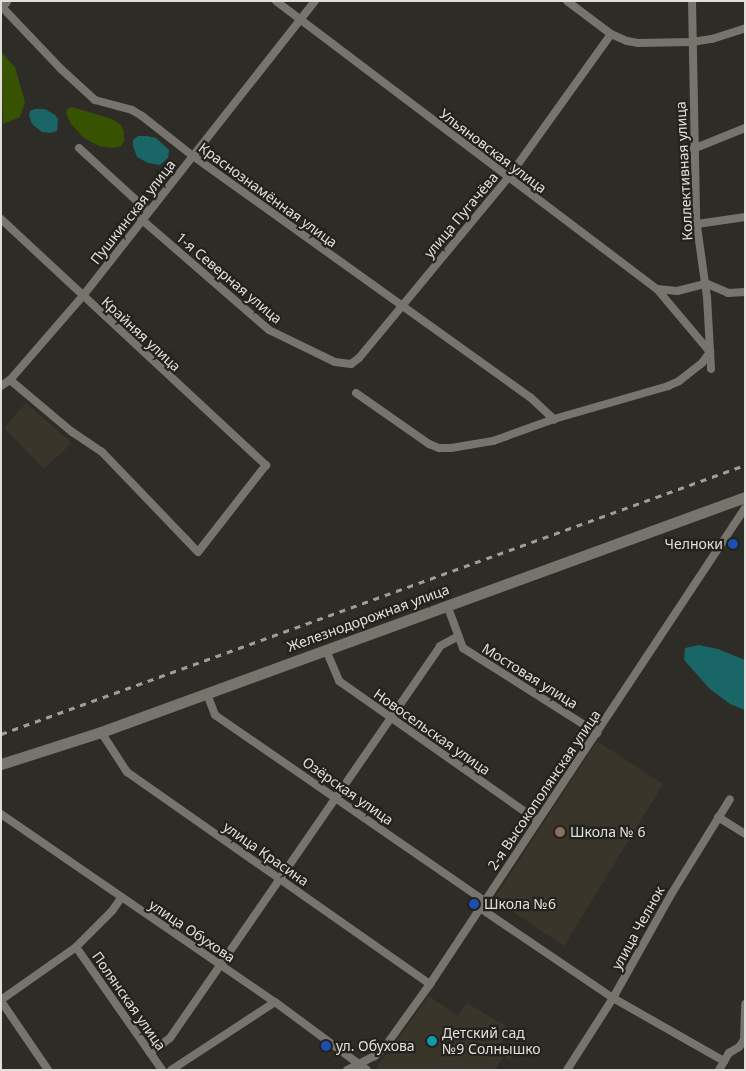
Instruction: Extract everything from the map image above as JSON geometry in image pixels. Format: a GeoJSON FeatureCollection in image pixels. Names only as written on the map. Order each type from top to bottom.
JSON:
{"type":"FeatureCollection","features":[{"type":"Feature","properties":{"kind":"street"},"geometry":{"type":"LineString","coordinates":[[1,6],[5,1]]}},
{"type":"Feature","properties":{"kind":"street","name":"Ульяновская улица"},"geometry":{"type":"LineString","coordinates":[[276,1],[657,289],[710,352]]}},
{"type":"Feature","properties":{"kind":"street","name":"Пушкинская улица"},"geometry":{"type":"LineString","coordinates":[[1,386],[10,380],[82,296],[148,210],[315,1]]}},
{"type":"Feature","properties":{"kind":"street"},"geometry":{"type":"LineString","coordinates":[[567,1],[611,34],[627,41],[638,43],[692,42],[712,39],[745,28]]}},
{"type":"Feature","properties":{"kind":"street","name":"Коллективная улица"},"geometry":{"type":"LineString","coordinates":[[692,1],[693,149],[697,224],[706,284],[711,370]]}},
{"type":"Feature","properties":{"kind":"street","name":"Краснознамённая улица"},"geometry":{"type":"LineString","coordinates":[[1,6],[95,100],[132,110],[142,116],[193,156],[400,306],[530,397],[554,419]]}},
{"type":"Feature","properties":{"kind":"street","name":"улица Пугачёва"},"geometry":{"type":"LineString","coordinates":[[359,358],[400,306],[508,178],[611,34]]}},
{"type":"Feature","properties":{"kind":"street"},"geometry":{"type":"LineString","coordinates":[[693,149],[745,128]]}},
{"type":"Feature","properties":{"kind":"street"},"geometry":{"type":"LineString","coordinates":[[79,148],[148,210]]}},
{"type":"Feature","properties":{"kind":"street"},"geometry":{"type":"LineString","coordinates":[[697,224],[745,217]]}},
{"type":"Feature","properties":{"kind":"street","name":"Крайняя улица"},"geometry":{"type":"LineString","coordinates":[[1,219],[266,465],[198,552],[102,452],[72,432],[10,380]]}},
{"type":"Feature","properties":{"kind":"street","name":"1-я Северная улица"},"geometry":{"type":"LineString","coordinates":[[141,219],[269,330],[335,362],[351,364],[359,358]]}},
{"type":"Feature","properties":{"kind":"street"},"geometry":{"type":"LineString","coordinates":[[657,289],[677,292],[706,284],[728,293],[745,292]]}},
{"type":"Feature","properties":{"kind":"street"},"geometry":{"type":"LineString","coordinates":[[356,393],[429,444],[439,448],[493,441],[554,419],[668,386],[702,363],[710,352]]}},
{"type":"Feature","properties":{"kind":"street","name":"Железнодорожная улица"},"geometry":{"type":"LineString","coordinates":[[1,764],[101,732],[207,694],[745,497]]}},
{"type":"Feature","properties":{"kind":"street","name":"2-я Высокополянская улица"},"geometry":{"type":"LineString","coordinates":[[348,1070],[364,1067],[384,1048],[430,984],[597,733],[732,524],[745,508]]}},
{"type":"Feature","properties":{"kind":"street","name":"Мостовая улица"},"geometry":{"type":"LineString","coordinates":[[447,605],[463,648],[597,733]]}},
{"type":"Feature","properties":{"kind":"street"},"geometry":{"type":"LineString","coordinates":[[150,1053],[170,1038],[440,646],[459,636]]}},
{"type":"Feature","properties":{"kind":"street","name":"Новосельская улица"},"geometry":{"type":"LineString","coordinates":[[326,650],[339,681],[538,822]]}},
{"type":"Feature","properties":{"kind":"street","name":"Озёрская улица"},"geometry":{"type":"LineString","coordinates":[[207,694],[216,715],[485,901]]}},
{"type":"Feature","properties":{"kind":"street","name":"улица Красина"},"geometry":{"type":"LineString","coordinates":[[101,732],[127,772],[430,984]]}},
{"type":"Feature","properties":{"kind":"street","name":"улица Челнок"},"geometry":{"type":"LineString","coordinates":[[567,1070],[613,998],[730,799]]}},
{"type":"Feature","properties":{"kind":"street","name":"улица Обухова"},"geometry":{"type":"LineString","coordinates":[[1,814],[275,1002],[364,1067]]}},
{"type":"Feature","properties":{"kind":"street"},"geometry":{"type":"LineString","coordinates":[[718,817],[745,834]]}},
{"type":"Feature","properties":{"kind":"street"},"geometry":{"type":"LineString","coordinates":[[48,1070],[1,1001],[76,948],[112,911],[121,898]]}},
{"type":"Feature","properties":{"kind":"street"},"geometry":{"type":"LineString","coordinates":[[480,908],[613,998],[724,1061]]}},
{"type":"Feature","properties":{"kind":"street","name":"Полянская улица"},"geometry":{"type":"LineString","coordinates":[[76,948],[162,1070]]}},
{"type":"Feature","properties":{"kind":"street"},"geometry":{"type":"LineString","coordinates":[[171,1070],[275,1002]]}},
{"type":"Feature","properties":{"kind":"street"},"geometry":{"type":"LineString","coordinates":[[719,1070],[724,1061],[744,1040],[745,1004]]}},
{"type":"Feature","properties":{"kind":"shaded area"},"geometry":{"type":"Polygon","coordinates":[[[26,403],[72,443],[44,469],[4,428],[26,403]]]}},
{"type":"Feature","properties":{"kind":"shaded area"},"geometry":{"type":"Polygon","coordinates":[[[597,741],[663,784],[564,946],[494,899],[597,741]]]}},
{"type":"Feature","properties":{"kind":"shaded area"},"geometry":{"type":"Polygon","coordinates":[[[429,996],[458,1016],[467,1003],[510,1029],[501,1043],[515,1053],[510,1060],[504,1056],[495,1070],[379,1070],[377,1067],[429,996]]]}},
{"type":"Feature","properties":{"kind":"green space"},"geometry":{"type":"Polygon","coordinates":[[[1,52],[15,67],[25,102],[20,117],[3,124],[1,52]]]}},
{"type":"Feature","properties":{"kind":"green space"},"geometry":{"type":"Polygon","coordinates":[[[72,107],[112,119],[121,125],[124,132],[124,141],[121,146],[113,148],[99,146],[84,138],[71,124],[66,113],[67,109],[72,107]]]}},
{"type":"Feature","properties":{"kind":"water"},"geometry":{"type":"Polygon","coordinates":[[[45,109],[55,115],[58,119],[57,131],[50,133],[42,132],[32,124],[29,115],[30,111],[45,109]]]}},
{"type":"Feature","properties":{"kind":"water"},"geometry":{"type":"Polygon","coordinates":[[[138,136],[156,138],[169,150],[168,158],[160,165],[148,163],[137,157],[133,140],[138,136]]]}},
{"type":"Feature","properties":{"kind":"water"},"geometry":{"type":"Polygon","coordinates":[[[699,645],[718,649],[745,660],[745,710],[730,704],[710,689],[684,660],[685,648],[699,645]]]}},
{"type":"Feature","properties":{"kind":"railway"},"geometry":{"type":"LineString","coordinates":[[1,734],[745,465]]}},
{"type":"Feature","properties":{"kind":"place","name":"Челноки"},"geometry":{"type":"Point","coordinates":[733,544]}},
{"type":"Feature","properties":{"kind":"place","name":"Школа № 6"},"geometry":{"type":"Point","coordinates":[560,832]}},
{"type":"Feature","properties":{"kind":"place","name":"Школа №6"},"geometry":{"type":"Point","coordinates":[474,904]}},
{"type":"Feature","properties":{"kind":"place","name":"Детский сад №9 Солнышко"},"geometry":{"type":"Point","coordinates":[432,1041]}},
{"type":"Feature","properties":{"kind":"place","name":"ул. Обухова"},"geometry":{"type":"Point","coordinates":[326,1046]}}]}
